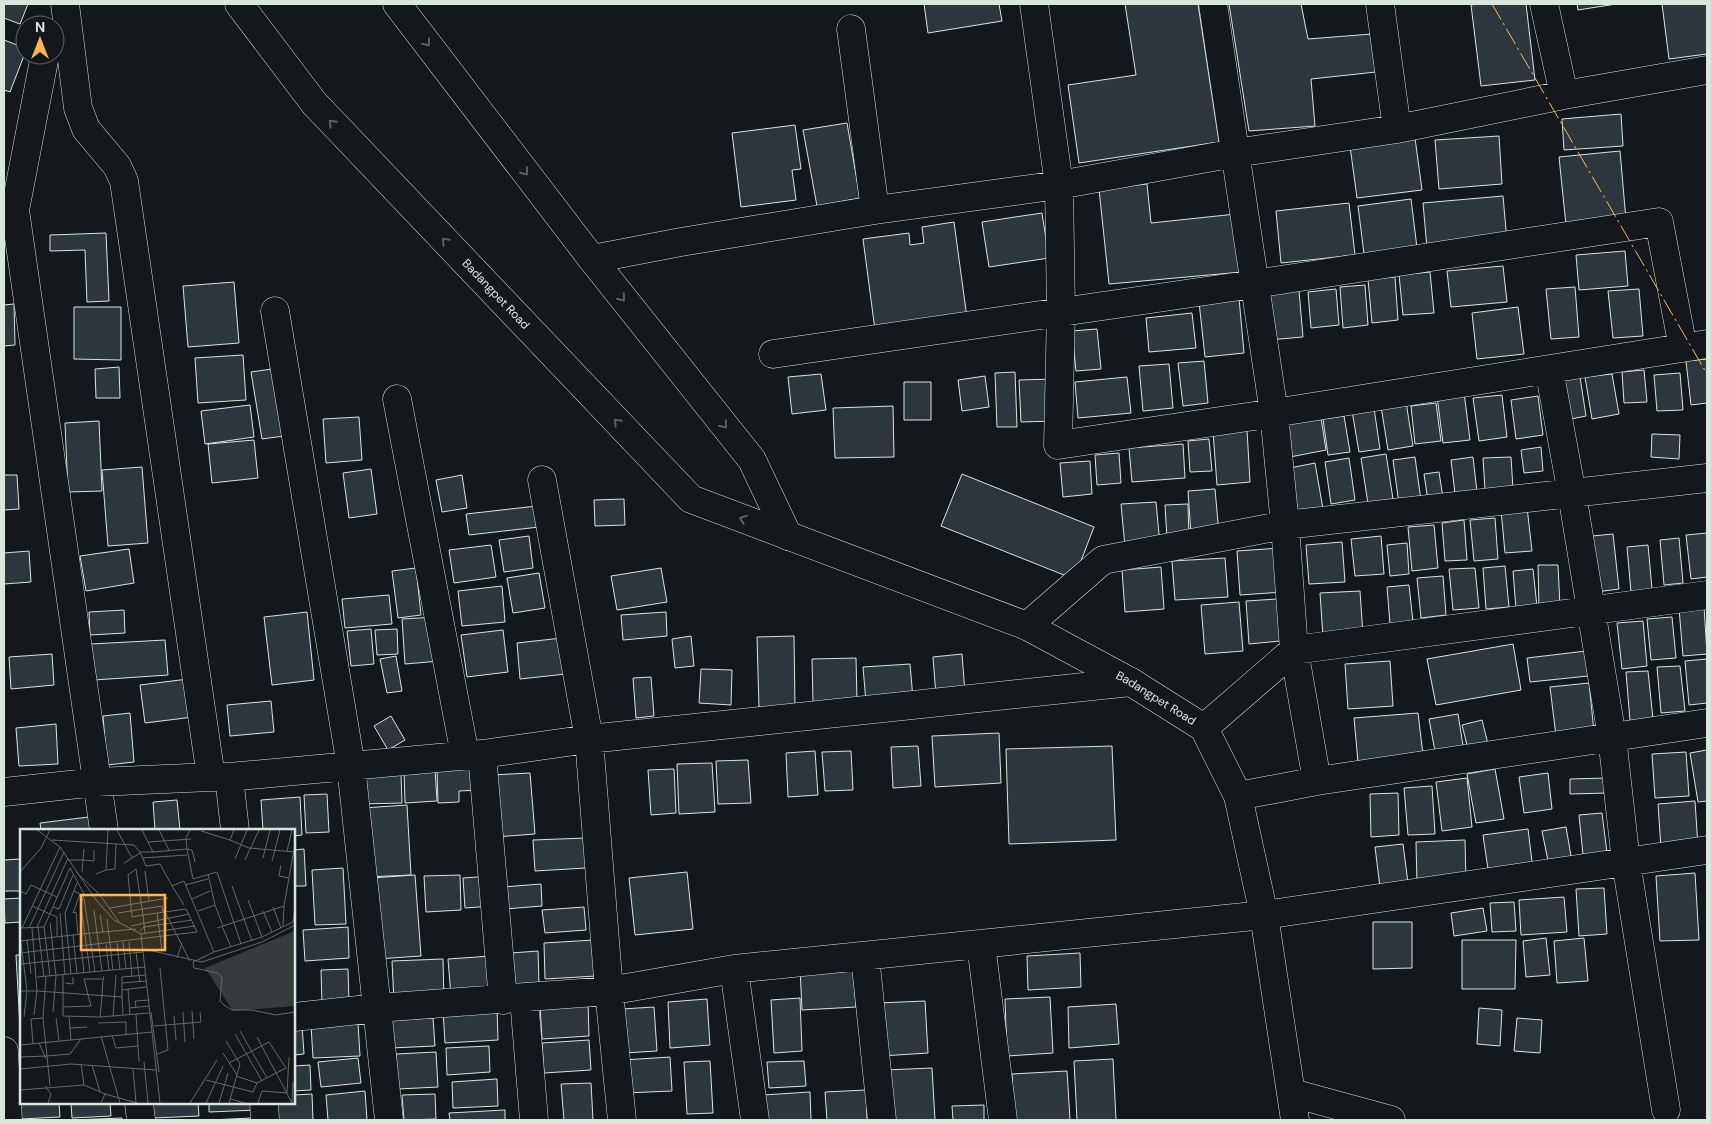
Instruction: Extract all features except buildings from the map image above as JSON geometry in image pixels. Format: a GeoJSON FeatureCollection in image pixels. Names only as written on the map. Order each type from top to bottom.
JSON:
{"type":"FeatureCollection","features":[{"type":"Feature","properties":{"kind":"street"},"geometry":{"type":"LineString","coordinates":[[65,4],[78,108],[86,129],[117,166],[124,181],[220,777],[235,829]]}},
{"type":"Feature","properties":{"kind":"street","name":"Badangpet Road"},"geometry":{"type":"LineString","coordinates":[[240,4],[314,103],[691,499],[1027,626],[1131,682],[1204,728],[1238,796],[1264,916],[1295,1120]]}},
{"type":"Feature","properties":{"kind":"street"},"geometry":{"type":"LineString","coordinates":[[397,4],[592,260],[752,460],[788,536]]}},
{"type":"Feature","properties":{"kind":"street"},"geometry":{"type":"LineString","coordinates":[[773,354],[1061,311],[1254,284],[1659,222],[1695,346],[1274,413],[1058,445],[1061,311],[1059,185],[1034,4]]}},
{"type":"Feature","properties":{"kind":"street"},"geometry":{"type":"LineString","coordinates":[[1213,4],[1274,413],[1294,650],[1317,781]]}},
{"type":"Feature","properties":{"kind":"street"},"geometry":{"type":"LineString","coordinates":[[1380,4],[1397,129]]}},
{"type":"Feature","properties":{"kind":"street"},"geometry":{"type":"LineString","coordinates":[[1544,4],[1564,95]]}},
{"type":"Feature","properties":{"kind":"street"},"geometry":{"type":"LineString","coordinates":[[851,29],[875,210]]}},
{"type":"Feature","properties":{"kind":"street"},"geometry":{"type":"LineString","coordinates":[[43,65],[15,210],[104,829]]}},
{"type":"Feature","properties":{"kind":"street"},"geometry":{"type":"LineString","coordinates":[[592,260],[680,242],[875,210],[1059,185],[1235,153],[1397,129],[1564,95],[1707,70]]}},
{"type":"Feature","properties":{"kind":"street"},"geometry":{"type":"LineString","coordinates":[[275,311],[351,766],[389,1120]]}},
{"type":"Feature","properties":{"kind":"street"},"geometry":{"type":"LineString","coordinates":[[1549,369],[1572,494],[1612,737],[1626,862],[1666,1110]]}},
{"type":"Feature","properties":{"kind":"street"},"geometry":{"type":"LineString","coordinates":[[397,399],[473,755],[534,1120]]}},
{"type":"Feature","properties":{"kind":"street"},"geometry":{"type":"LineString","coordinates":[[1027,626],[1103,560],[1285,526],[1707,478]]}},
{"type":"Feature","properties":{"kind":"street"},"geometry":{"type":"LineString","coordinates":[[542,480],[589,739],[609,991],[622,1120]]}},
{"type":"Feature","properties":{"kind":"street"},"geometry":{"type":"LineString","coordinates":[[1204,728],[1294,650],[1590,609],[1707,595]]}},
{"type":"Feature","properties":{"kind":"street"},"geometry":{"type":"LineString","coordinates":[[4,792],[97,782],[220,777],[473,755],[589,739],[1131,682]]}},
{"type":"Feature","properties":{"kind":"street"},"geometry":{"type":"LineString","coordinates":[[1238,796],[1317,781],[1707,723]]}},
{"type":"Feature","properties":{"kind":"street"},"geometry":{"type":"LineString","coordinates":[[295,1017],[377,1008],[609,991],[734,969],[1264,916],[1707,850]]}},
{"type":"Feature","properties":{"kind":"street"},"geometry":{"type":"LineString","coordinates":[[981,944],[1003,1120]]}},
{"type":"Feature","properties":{"kind":"street"},"geometry":{"type":"LineString","coordinates":[[865,956],[882,1120]]}},
{"type":"Feature","properties":{"kind":"street"},"geometry":{"type":"LineString","coordinates":[[734,969],[755,1120]]}},
{"type":"Feature","properties":{"kind":"street"},"geometry":{"type":"LineString","coordinates":[[4,1046],[20,1044]]}},
{"type":"Feature","properties":{"kind":"street"},"geometry":{"type":"LineString","coordinates":[[4,1051],[8,1120]]}},
{"type":"Feature","properties":{"kind":"street"},"geometry":{"type":"LineString","coordinates":[[1292,1093],[1391,1120]]}},
{"type":"Feature","properties":{"kind":"street"},"geometry":{"type":"LineString","coordinates":[[139,1104],[140,1120]]}},
{"type":"Feature","properties":{"kind":"street"},"geometry":{"type":"LineString","coordinates":[[264,1104],[265,1120]]}},
{"type":"Feature","properties":{"kind":"power"},"geometry":{"type":"LineString","coordinates":[[1492,4],[1707,374]]}}]}
